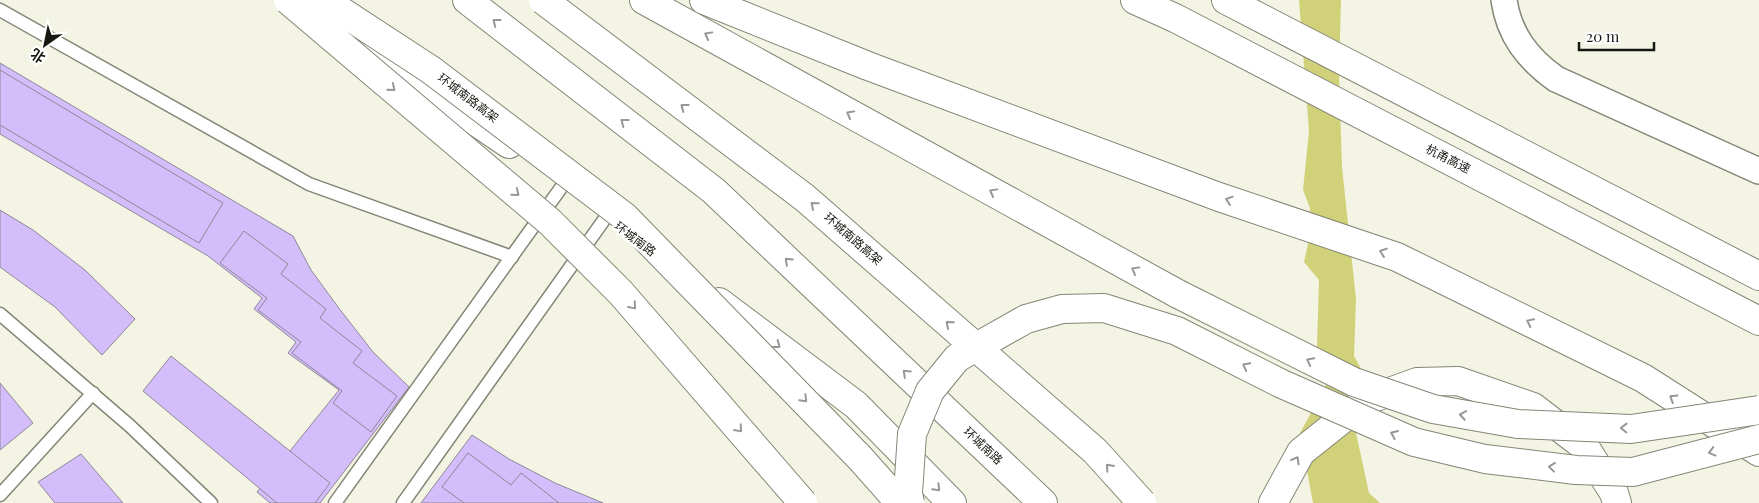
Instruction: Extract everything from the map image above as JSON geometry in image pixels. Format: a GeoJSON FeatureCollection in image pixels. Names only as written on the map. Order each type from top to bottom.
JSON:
{"type":"FeatureCollection","features":[{"type":"Feature","properties":{"kind":"main road"},"geometry":{"type":"LineString","coordinates":[[288,0],[550,222],[621,293],[803,503]]}},
{"type":"Feature","properties":{"kind":"main road","name":"环城南路"},"geometry":{"type":"LineString","coordinates":[[297,0],[508,143],[856,405],[952,503]]}},
{"type":"Feature","properties":{"kind":"main road","name":"环城南路高架"},"geometry":{"type":"LineString","coordinates":[[324,0],[431,70],[625,218],[860,458],[900,503]]}},
{"type":"Feature","properties":{"kind":"main road","name":"环城南路"},"geometry":{"type":"LineString","coordinates":[[467,0],[714,191],[1043,503]]}},
{"type":"Feature","properties":{"kind":"main road","name":"环城南路高架"},"geometry":{"type":"LineString","coordinates":[[543,0],[805,198],[1095,451],[1142,503]]}},
{"type":"Feature","properties":{"kind":"main road"},"geometry":{"type":"LineString","coordinates":[[644,0],[1178,294],[1354,382],[1433,409],[1518,424],[1631,429],[1759,410]]}},
{"type":"Feature","properties":{"kind":"main road"},"geometry":{"type":"LineString","coordinates":[[704,0],[868,66],[1219,197],[1397,257],[1643,378],[1759,452]]}},
{"type":"Feature","properties":{"kind":"main road","name":"杭甬高速"},"geometry":{"type":"LineString","coordinates":[[1135,0],[1175,18],[1759,321]]}},
{"type":"Feature","properties":{"kind":"main road"},"geometry":{"type":"LineString","coordinates":[[1226,0],[1759,276]]}},
{"type":"Feature","properties":{"kind":"main road"},"geometry":{"type":"LineString","coordinates":[[910,503],[908,493],[912,434],[930,391],[957,358],[1026,319],[1062,309],[1104,308],[1177,331],[1282,384],[1414,442],[1485,459],[1576,470],[1633,472],[1759,439]]}},
{"type":"Feature","properties":{"kind":"main road"},"geometry":{"type":"LineString","coordinates":[[1273,503],[1301,452],[1365,401],[1417,382],[1458,381],[1533,408],[1585,447],[1614,493],[1616,503]]}},
{"type":"Feature","properties":{"kind":"street"},"geometry":{"type":"LineString","coordinates":[[1504,0],[1514,34],[1534,63],[1556,79],[1759,171]]}},
{"type":"Feature","properties":{"kind":"lane"},"geometry":{"type":"LineString","coordinates":[[0,10],[309,184],[512,257]]}},
{"type":"Feature","properties":{"kind":"lane"},"geometry":{"type":"LineString","coordinates":[[335,503],[563,184]]}},
{"type":"Feature","properties":{"kind":"lane"},"geometry":{"type":"LineString","coordinates":[[403,503],[606,217]]}},
{"type":"Feature","properties":{"kind":"lane"},"geometry":{"type":"LineString","coordinates":[[0,314],[93,393],[211,503]]}},
{"type":"Feature","properties":{"kind":"lane"},"geometry":{"type":"LineString","coordinates":[[0,495],[93,393]]}},
{"type":"Feature","properties":{"kind":"shaded area"},"geometry":{"type":"Polygon","coordinates":[[[1299,0],[1341,0],[1339,74],[1342,167],[1356,299],[1354,356],[1364,374],[1357,396],[1356,433],[1369,493],[1380,503],[1313,503],[1300,433],[1327,383],[1326,356],[1317,347],[1319,280],[1304,262],[1308,244],[1310,208],[1303,190],[1309,131],[1299,0]]]}},
{"type":"Feature","properties":{"kind":"building"},"geometry":{"type":"Polygon","coordinates":[[[0,63],[293,236],[311,270],[338,307],[373,352],[409,387],[320,503],[270,503],[257,492],[339,390],[288,353],[296,342],[254,309],[262,298],[208,256],[0,134],[0,63]]]}},
{"type":"Feature","properties":{"kind":"building"},"geometry":{"type":"Polygon","coordinates":[[[0,70],[223,203],[199,243],[0,125],[0,70]]]}},
{"type":"Feature","properties":{"kind":"building"},"geometry":{"type":"Polygon","coordinates":[[[0,210],[33,230],[85,270],[135,319],[102,355],[55,307],[0,267],[0,210]]]}},
{"type":"Feature","properties":{"kind":"building"},"geometry":{"type":"Polygon","coordinates":[[[244,231],[288,264],[281,274],[326,309],[320,318],[362,351],[353,363],[397,396],[371,432],[333,403],[342,391],[292,353],[301,342],[258,310],[267,298],[220,263],[244,231]]]}},
{"type":"Feature","properties":{"kind":"building"},"geometry":{"type":"Polygon","coordinates":[[[171,356],[330,483],[315,503],[277,503],[143,391],[171,356]]]}},
{"type":"Feature","properties":{"kind":"building"},"geometry":{"type":"Polygon","coordinates":[[[0,383],[33,423],[0,450],[0,383]]]}},
{"type":"Feature","properties":{"kind":"building"},"geometry":{"type":"Polygon","coordinates":[[[472,435],[509,459],[555,483],[603,503],[509,503],[493,491],[484,503],[421,503],[472,435]]]}},
{"type":"Feature","properties":{"kind":"building"},"geometry":{"type":"Polygon","coordinates":[[[468,453],[511,485],[521,473],[559,503],[464,503],[442,487],[468,453]]]}},
{"type":"Feature","properties":{"kind":"building"},"geometry":{"type":"Polygon","coordinates":[[[81,454],[123,503],[55,503],[38,482],[81,454]]]}}]}
